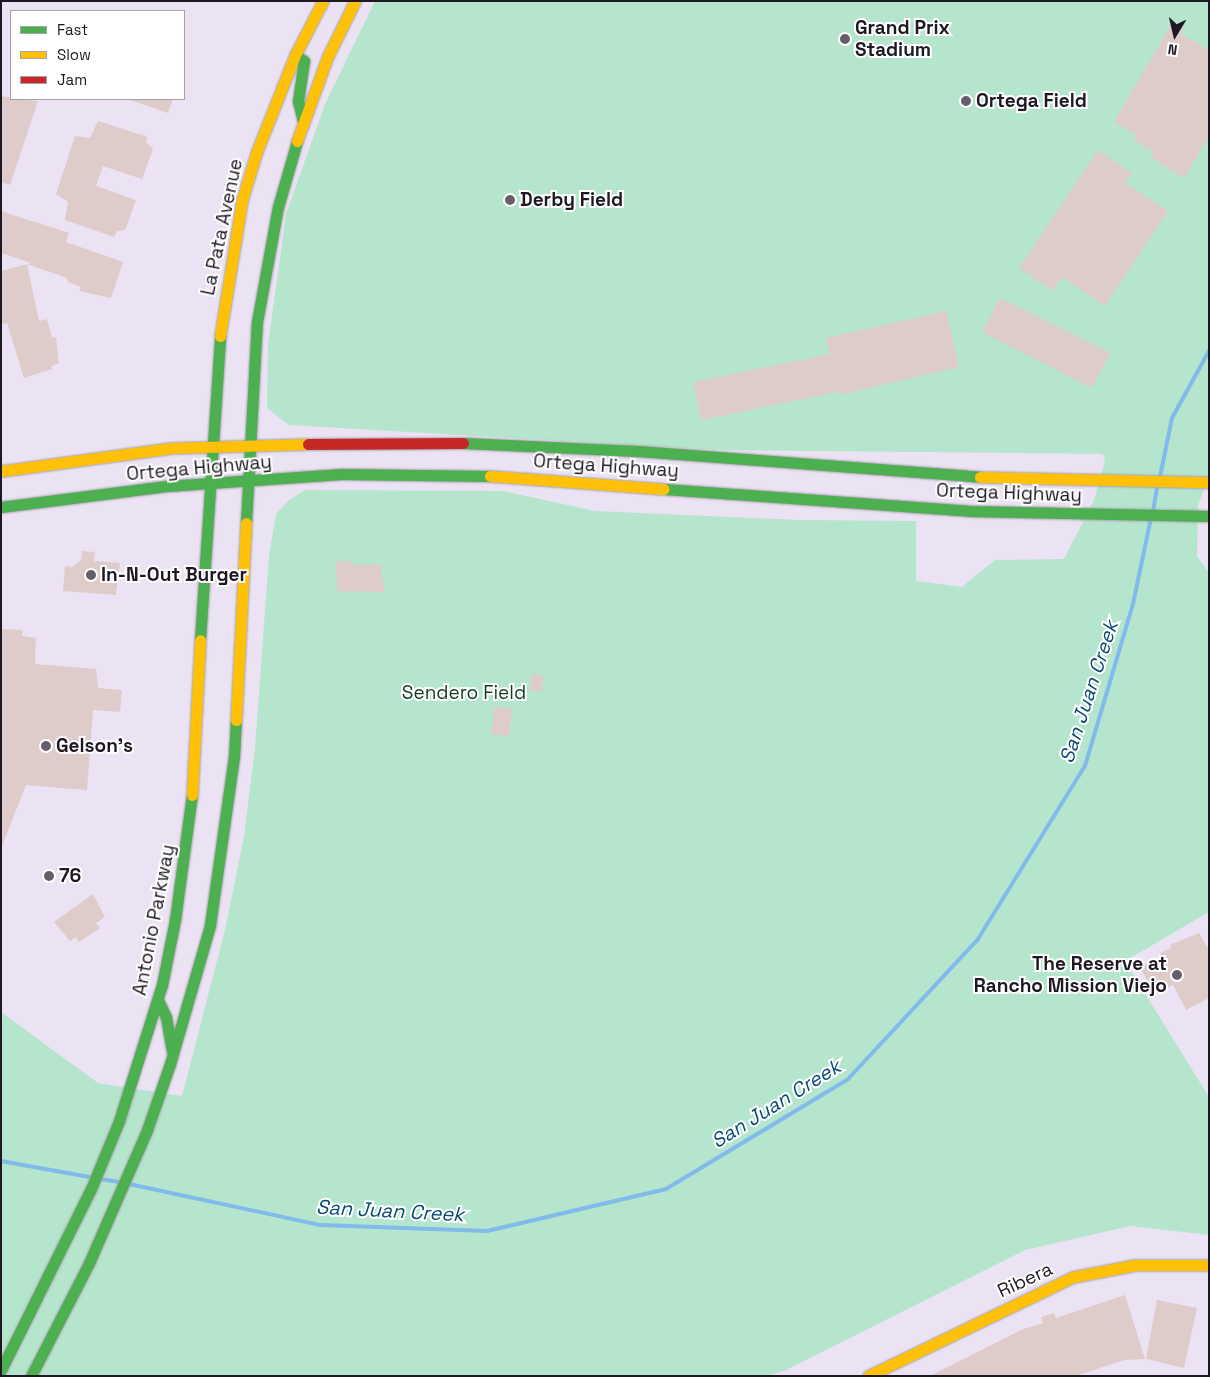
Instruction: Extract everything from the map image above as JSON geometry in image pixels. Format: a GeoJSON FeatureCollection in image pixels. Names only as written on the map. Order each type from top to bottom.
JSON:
{"type":"FeatureCollection","features":[{"type":"Feature","properties":{"kind":"main road","name":"La Pata Avenue"},"geometry":{"type":"LineString","coordinates":[[211,445],[222,314],[242,200],[257,151],[295,54],[323,1]]}},
{"type":"Feature","properties":{"kind":"main road"},"geometry":{"type":"LineString","coordinates":[[31,1376],[119,1200],[171,1060],[210,925],[228,813],[234,757],[249,443],[257,322],[266,262],[278,207],[303,121],[327,58],[355,1]]}},
{"type":"Feature","properties":{"kind":"main road"},"geometry":{"type":"LineString","coordinates":[[295,54],[304,61],[298,101],[303,121]]}},
{"type":"Feature","properties":{"kind":"main road","name":"Ortega Highway"},"geometry":{"type":"LineString","coordinates":[[1,471],[109,455],[211,445],[249,443],[505,443],[871,471],[1209,482]]}},
{"type":"Feature","properties":{"kind":"main road","name":"Antonio Parkway"},"geometry":{"type":"LineString","coordinates":[[1,1370],[91,1190],[141,1055],[158,1000],[175,920],[191,813],[211,445]]}},
{"type":"Feature","properties":{"kind":"main road","name":"Ortega Highway"},"geometry":{"type":"LineString","coordinates":[[1,507],[208,484],[342,474],[462,474],[970,511],[1209,516]]}},
{"type":"Feature","properties":{"kind":"main road"},"geometry":{"type":"LineString","coordinates":[[158,1000],[171,1037],[171,1060]]}},
{"type":"Feature","properties":{"kind":"main road","name":"Ribera"},"geometry":{"type":"LineString","coordinates":[[868,1376],[1073,1277],[1136,1265],[1209,1265]]}},
{"type":"Feature","properties":{"kind":"green space","name":"Sendero Field"},"geometry":{"type":"Polygon","coordinates":[[[375,1],[1209,1],[1209,476],[1198,505],[1197,556],[1209,573],[1209,912],[1125,961],[1209,1097],[1209,1235],[1130,1226],[1025,1250],[784,1371],[767,1376],[1,1376],[1,1012],[98,1083],[182,1096],[225,930],[244,836],[255,748],[269,556],[276,514],[289,500],[305,490],[503,491],[595,511],[799,520],[916,521],[916,581],[962,587],[995,560],[1064,559],[1094,500],[1105,461],[1103,454],[718,450],[289,425],[267,408],[268,345],[286,214],[325,104],[375,1]]]}},
{"type":"Feature","properties":{"kind":"building"},"geometry":{"type":"Polygon","coordinates":[[[1173,21],[1184,28],[1181,34],[1209,50],[1209,136],[1184,178],[1151,158],[1154,153],[1133,140],[1136,135],[1114,122],[1173,21]]]}},
{"type":"Feature","properties":{"kind":"building"},"geometry":{"type":"Polygon","coordinates":[[[1,96],[10,97],[10,100],[38,101],[10,185],[1,182],[1,96]]]}},
{"type":"Feature","properties":{"kind":"building"},"geometry":{"type":"Polygon","coordinates":[[[130,100],[173,100],[168,113],[130,100]]]}},
{"type":"Feature","properties":{"kind":"building"},"geometry":{"type":"Polygon","coordinates":[[[98,121],[148,137],[146,142],[153,149],[142,179],[103,166],[96,186],[136,200],[125,230],[117,231],[114,237],[65,220],[68,202],[56,194],[75,136],[90,138],[98,121]]]}},
{"type":"Feature","properties":{"kind":"building"},"geometry":{"type":"Polygon","coordinates":[[[1098,150],[1132,173],[1125,183],[1168,211],[1105,306],[1062,277],[1053,291],[1019,268],[1098,150]]]}},
{"type":"Feature","properties":{"kind":"building"},"geometry":{"type":"Polygon","coordinates":[[[1,211],[69,233],[66,242],[123,262],[111,298],[79,291],[81,287],[68,282],[67,278],[1,253],[1,211]]]}},
{"type":"Feature","properties":{"kind":"building"},"geometry":{"type":"Polygon","coordinates":[[[27,264],[39,321],[47,319],[52,338],[56,337],[59,363],[51,366],[52,369],[24,378],[7,323],[1,324],[1,271],[27,264]]]}},
{"type":"Feature","properties":{"kind":"building"},"geometry":{"type":"Polygon","coordinates":[[[1000,298],[1110,353],[1092,388],[982,332],[1000,298]]]}},
{"type":"Feature","properties":{"kind":"building"},"geometry":{"type":"Polygon","coordinates":[[[946,311],[959,367],[839,395],[839,392],[701,420],[693,382],[830,354],[826,338],[946,311]]]}},
{"type":"Feature","properties":{"kind":"building","name":"In-N-Out Burger"},"geometry":{"type":"Polygon","coordinates":[[[82,551],[95,552],[94,561],[120,563],[116,595],[63,591],[65,566],[73,567],[81,560],[82,551]]]}},
{"type":"Feature","properties":{"kind":"building"},"geometry":{"type":"Polygon","coordinates":[[[336,561],[353,561],[353,565],[381,564],[384,592],[337,591],[336,561]]]}},
{"type":"Feature","properties":{"kind":"building","name":"Gelson's"},"geometry":{"type":"Polygon","coordinates":[[[1,629],[23,630],[22,636],[36,638],[35,664],[96,669],[98,688],[122,690],[120,712],[93,710],[87,790],[26,785],[2,846],[1,629]]]}},
{"type":"Feature","properties":{"kind":"building"},"geometry":{"type":"Polygon","coordinates":[[[531,674],[543,675],[542,692],[530,691],[531,674]]]}},
{"type":"Feature","properties":{"kind":"building"},"geometry":{"type":"Polygon","coordinates":[[[494,707],[512,709],[509,736],[491,734],[494,707]]]}},
{"type":"Feature","properties":{"kind":"building"},"geometry":{"type":"Polygon","coordinates":[[[93,894],[105,917],[96,923],[100,928],[79,942],[76,937],[70,941],[54,922],[93,894]]]}},
{"type":"Feature","properties":{"kind":"building","name":"The Reserve at Rancho Mission Viejo"},"geometry":{"type":"Polygon","coordinates":[[[1199,933],[1209,950],[1209,998],[1186,1010],[1173,985],[1154,994],[1140,967],[1162,956],[1160,953],[1171,948],[1170,945],[1199,933]]]}},
{"type":"Feature","properties":{"kind":"building"},"geometry":{"type":"Polygon","coordinates":[[[1125,1295],[1145,1359],[1125,1360],[1075,1376],[930,1376],[1023,1329],[1043,1323],[1041,1317],[1054,1313],[1056,1318],[1125,1295]]]}},
{"type":"Feature","properties":{"kind":"building"},"geometry":{"type":"Polygon","coordinates":[[[1157,1300],[1197,1308],[1184,1368],[1146,1359],[1157,1300]]]}},
{"type":"Feature","properties":{"kind":"waterway","name":"San Juan Creek"},"geometry":{"type":"LineString","coordinates":[[1160,477],[1172,418],[1209,351]]}},
{"type":"Feature","properties":{"kind":"waterway","name":"San Juan Creek"},"geometry":{"type":"LineString","coordinates":[[1153,511],[1158,484]]}},
{"type":"Feature","properties":{"kind":"waterway","name":"San Juan Creek"},"geometry":{"type":"LineString","coordinates":[[129,1184],[321,1225],[487,1231],[666,1189],[848,1079],[978,939],[1085,766],[1133,604],[1151,518]]}},
{"type":"Feature","properties":{"kind":"waterway","name":"San Juan Creek"},"geometry":{"type":"LineString","coordinates":[[1,1161],[90,1177]]}},
{"type":"Feature","properties":{"kind":"waterway","name":"San Juan Creek"},"geometry":{"type":"LineString","coordinates":[[99,1179],[120,1182]]}},
{"type":"Feature","properties":{"kind":"traffic: fast"},"geometry":{"type":"LineString","coordinates":[[295,55],[304,61],[298,101],[303,121]]}},
{"type":"Feature","properties":{"kind":"traffic: fast"},"geometry":{"type":"LineString","coordinates":[[246,523],[257,322],[278,207],[297,141]]}},
{"type":"Feature","properties":{"kind":"traffic: fast"},"geometry":{"type":"LineString","coordinates":[[200,640],[220,336]]}},
{"type":"Feature","properties":{"kind":"traffic: fast"},"geometry":{"type":"LineString","coordinates":[[463,443],[638,451],[980,477]]}},
{"type":"Feature","properties":{"kind":"traffic: fast"},"geometry":{"type":"LineString","coordinates":[[1,507],[167,486],[342,474],[490,476]]}},
{"type":"Feature","properties":{"kind":"traffic: fast"},"geometry":{"type":"LineString","coordinates":[[664,489],[970,511],[1209,516]]}},
{"type":"Feature","properties":{"kind":"traffic: fast"},"geometry":{"type":"LineString","coordinates":[[31,1376],[89,1263],[147,1130],[170,1064],[210,925],[234,757],[236,720]]}},
{"type":"Feature","properties":{"kind":"traffic: fast"},"geometry":{"type":"LineString","coordinates":[[1,1370],[91,1189],[119,1121],[162,985],[175,920],[192,795]]}},
{"type":"Feature","properties":{"kind":"traffic: fast"},"geometry":{"type":"LineString","coordinates":[[158,1000],[166,1017],[172,1050]]}},
{"type":"Feature","properties":{"kind":"traffic: slow"},"geometry":{"type":"LineString","coordinates":[[220,336],[242,200],[257,151],[295,55],[323,1]]}},
{"type":"Feature","properties":{"kind":"traffic: slow"},"geometry":{"type":"LineString","coordinates":[[297,141],[327,58],[355,1]]}},
{"type":"Feature","properties":{"kind":"traffic: slow"},"geometry":{"type":"LineString","coordinates":[[1,471],[171,448],[308,444]]}},
{"type":"Feature","properties":{"kind":"traffic: slow"},"geometry":{"type":"LineString","coordinates":[[490,476],[664,489]]}},
{"type":"Feature","properties":{"kind":"traffic: slow"},"geometry":{"type":"LineString","coordinates":[[980,477],[1209,482]]}},
{"type":"Feature","properties":{"kind":"traffic: slow"},"geometry":{"type":"LineString","coordinates":[[236,720],[246,523]]}},
{"type":"Feature","properties":{"kind":"traffic: slow"},"geometry":{"type":"LineString","coordinates":[[192,795],[200,640]]}},
{"type":"Feature","properties":{"kind":"traffic: slow"},"geometry":{"type":"LineString","coordinates":[[868,1376],[1073,1277],[1135,1265],[1209,1265]]}},
{"type":"Feature","properties":{"kind":"traffic: jam"},"geometry":{"type":"LineString","coordinates":[[308,444],[463,443]]}},
{"type":"Feature","properties":{"kind":"place","name":"Grand Prix Stadium"},"geometry":{"type":"Point","coordinates":[845,39]}},
{"type":"Feature","properties":{"kind":"place","name":"Ortega Field"},"geometry":{"type":"Point","coordinates":[966,101]}},
{"type":"Feature","properties":{"kind":"place","name":"Derby Field"},"geometry":{"type":"Point","coordinates":[510,200]}},
{"type":"Feature","properties":{"kind":"place","name":"In-N-Out Burger"},"geometry":{"type":"Point","coordinates":[91,575]}},
{"type":"Feature","properties":{"kind":"place","name":"Gelson's"},"geometry":{"type":"Point","coordinates":[46,746]}},
{"type":"Feature","properties":{"kind":"place","name":"76"},"geometry":{"type":"Point","coordinates":[49,876]}},
{"type":"Feature","properties":{"kind":"place","name":"The Reserve at Rancho Mission Viejo"},"geometry":{"type":"Point","coordinates":[1177,975]}}]}
